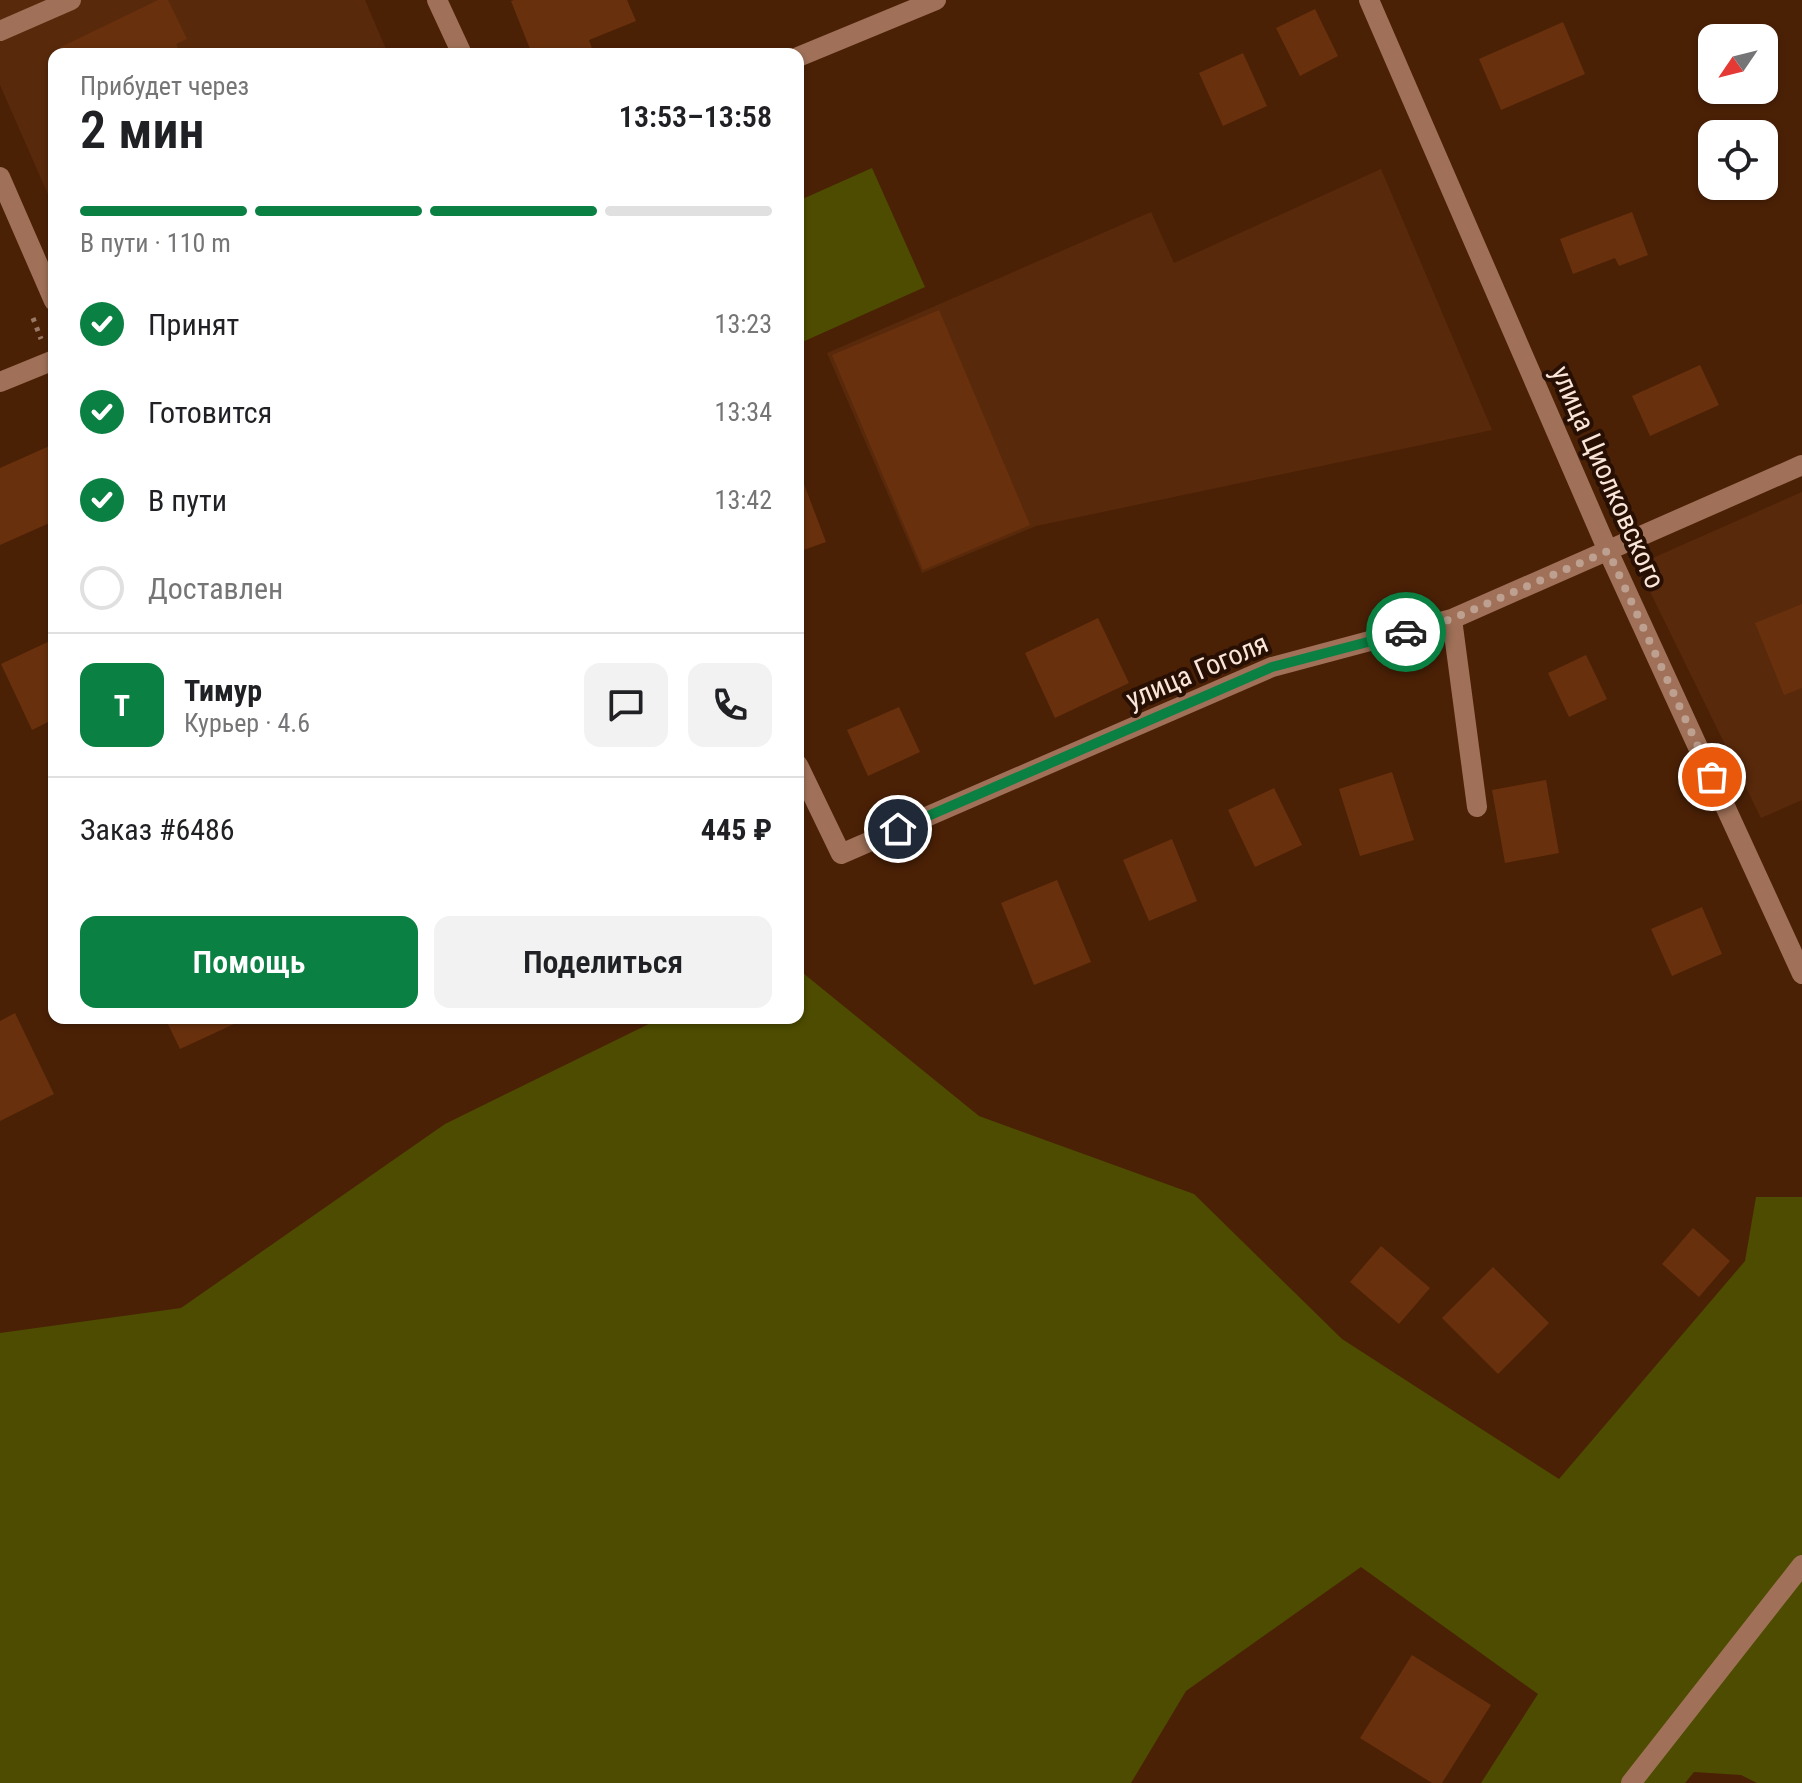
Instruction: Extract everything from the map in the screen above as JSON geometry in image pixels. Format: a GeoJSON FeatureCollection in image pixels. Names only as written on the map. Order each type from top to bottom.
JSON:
{"type":"FeatureCollection","features":[{"type":"Feature","properties":{"kind":"street"},"geometry":{"type":"LineString","coordinates":[[0,31],[71,0]]}},
{"type":"Feature","properties":{"kind":"street"},"geometry":{"type":"LineString","coordinates":[[437,0],[459,48]]}},
{"type":"Feature","properties":{"kind":"street"},"geometry":{"type":"LineString","coordinates":[[804,55],[936,0]]}},
{"type":"Feature","properties":{"kind":"street","name":"улица Циолковского"},"geometry":{"type":"LineString","coordinates":[[1369,0],[1608,551],[1802,974]]}},
{"type":"Feature","properties":{"kind":"street"},"geometry":{"type":"LineString","coordinates":[[0,177],[48,287]]}},
{"type":"Feature","properties":{"kind":"street"},"geometry":{"type":"LineString","coordinates":[[0,382],[48,362]]}},
{"type":"Feature","properties":{"kind":"street","name":"улица Гоголя"},"geometry":{"type":"LineString","coordinates":[[804,777],[841,854],[1272,667],[1452,619],[1802,465]]}},
{"type":"Feature","properties":{"kind":"street"},"geometry":{"type":"LineString","coordinates":[[1452,619],[1477,807]]}},
{"type":"Feature","properties":{"kind":"street"},"geometry":{"type":"LineString","coordinates":[[1631,1783],[1802,1565]]}},
{"type":"Feature","properties":{"kind":"shaded area"},"geometry":{"type":"Polygon","coordinates":[[[0,0],[365,0],[385,48],[48,48],[48,194],[0,85],[0,0]]]}},
{"type":"Feature","properties":{"kind":"shaded area"},"geometry":{"type":"Polygon","coordinates":[[[872,168],[925,287],[804,341],[804,198],[872,168]]]}},
{"type":"Feature","properties":{"kind":"shaded area"},"geometry":{"type":"Polygon","coordinates":[[[1381,169],[1492,430],[1036,526],[922,573],[827,353],[1151,212],[1174,263],[1381,169]]]}},
{"type":"Feature","properties":{"kind":"shaded area"},"geometry":{"type":"Polygon","coordinates":[[[1802,492],[1802,800],[1761,818],[1637,565],[1802,492]]]}},
{"type":"Feature","properties":{"kind":"shaded area"},"geometry":{"type":"Polygon","coordinates":[[[804,974],[979,1116],[1194,1194],[1342,1339],[1559,1479],[1745,1261],[1756,1197],[1802,1197],[1802,1783],[1757,1783],[1741,1775],[1694,1772],[1685,1783],[1481,1783],[1538,1694],[1361,1567],[1186,1691],[1131,1783],[0,1783],[0,1333],[181,1308],[445,1124],[649,1024],[804,1024],[804,974]]]}},
{"type":"Feature","properties":{"kind":"building"},"geometry":{"type":"Polygon","coordinates":[[[158,0],[168,0],[187,39],[176,44],[178,48],[61,47],[158,0]]]}},
{"type":"Feature","properties":{"kind":"building"},"geometry":{"type":"Polygon","coordinates":[[[627,0],[636,21],[589,40],[592,48],[530,48],[511,1],[627,0]]]}},
{"type":"Feature","properties":{"kind":"building"},"geometry":{"type":"Polygon","coordinates":[[[1315,9],[1338,56],[1300,76],[1276,28],[1315,9]]]}},
{"type":"Feature","properties":{"kind":"building"},"geometry":{"type":"Polygon","coordinates":[[[1563,22],[1585,74],[1501,110],[1479,59],[1563,22]]]}},
{"type":"Feature","properties":{"kind":"building"},"geometry":{"type":"Polygon","coordinates":[[[1243,53],[1267,106],[1223,126],[1199,73],[1243,53]]]}},
{"type":"Feature","properties":{"kind":"building"},"geometry":{"type":"Polygon","coordinates":[[[1632,212],[1648,255],[1619,266],[1615,258],[1573,274],[1560,239],[1632,212]]]}},
{"type":"Feature","properties":{"kind":"building"},"geometry":{"type":"Polygon","coordinates":[[[939,310],[1030,525],[923,570],[832,355],[939,310]]]}},
{"type":"Feature","properties":{"kind":"building"},"geometry":{"type":"Polygon","coordinates":[[[1700,365],[1719,405],[1650,436],[1632,396],[1700,365]]]}},
{"type":"Feature","properties":{"kind":"building"},"geometry":{"type":"Polygon","coordinates":[[[48,447],[48,524],[0,545],[0,468],[48,447]]]}},
{"type":"Feature","properties":{"kind":"building"},"geometry":{"type":"Polygon","coordinates":[[[804,484],[826,542],[804,550],[804,484]]]}},
{"type":"Feature","properties":{"kind":"building"},"geometry":{"type":"Polygon","coordinates":[[[1802,604],[1802,688],[1784,695],[1755,623],[1802,604]]]}},
{"type":"Feature","properties":{"kind":"building"},"geometry":{"type":"Polygon","coordinates":[[[1098,618],[1129,683],[1055,718],[1025,653],[1098,618]]]}},
{"type":"Feature","properties":{"kind":"building"},"geometry":{"type":"Polygon","coordinates":[[[48,642],[48,722],[32,730],[1,664],[48,642]]]}},
{"type":"Feature","properties":{"kind":"building"},"geometry":{"type":"Polygon","coordinates":[[[1586,655],[1607,699],[1569,717],[1548,673],[1586,655]]]}},
{"type":"Feature","properties":{"kind":"building"},"geometry":{"type":"Polygon","coordinates":[[[899,707],[920,752],[868,776],[847,730],[899,707]]]}},
{"type":"Feature","properties":{"kind":"building"},"geometry":{"type":"Polygon","coordinates":[[[1392,772],[1414,840],[1360,856],[1339,789],[1392,772]]]}},
{"type":"Feature","properties":{"kind":"building"},"geometry":{"type":"Polygon","coordinates":[[[1546,780],[1559,853],[1505,863],[1492,790],[1546,780]]]}},
{"type":"Feature","properties":{"kind":"building"},"geometry":{"type":"Polygon","coordinates":[[[1274,788],[1302,845],[1255,867],[1228,810],[1274,788]]]}},
{"type":"Feature","properties":{"kind":"building"},"geometry":{"type":"Polygon","coordinates":[[[1172,839],[1197,901],[1149,921],[1123,860],[1172,839]]]}},
{"type":"Feature","properties":{"kind":"building"},"geometry":{"type":"Polygon","coordinates":[[[1057,880],[1091,962],[1034,985],[1001,903],[1057,880]]]}},
{"type":"Feature","properties":{"kind":"building"},"geometry":{"type":"Polygon","coordinates":[[[1702,907],[1722,954],[1672,976],[1651,929],[1702,907]]]}},
{"type":"Feature","properties":{"kind":"building"},"geometry":{"type":"Polygon","coordinates":[[[15,1013],[54,1094],[0,1121],[0,1021],[15,1013]]]}},
{"type":"Feature","properties":{"kind":"building"},"geometry":{"type":"Polygon","coordinates":[[[168,1024],[234,1024],[180,1049],[168,1024]]]}},
{"type":"Feature","properties":{"kind":"building"},"geometry":{"type":"Polygon","coordinates":[[[1693,1228],[1730,1261],[1699,1297],[1662,1264],[1693,1228]]]}},
{"type":"Feature","properties":{"kind":"building"},"geometry":{"type":"Polygon","coordinates":[[[1381,1246],[1430,1288],[1399,1324],[1350,1282],[1381,1246]]]}},
{"type":"Feature","properties":{"kind":"building"},"geometry":{"type":"Polygon","coordinates":[[[1493,1267],[1549,1323],[1498,1374],[1442,1318],[1493,1267]]]}},
{"type":"Feature","properties":{"kind":"building"},"geometry":{"type":"Polygon","coordinates":[[[1412,1655],[1491,1705],[1442,1783],[1432,1783],[1360,1738],[1412,1655]]]}},
{"type":"Feature","properties":{"kind":"way so far"},"geometry":{"type":"LineString","coordinates":[[1406,632],[1452,619],[1608,551],[1712,777]]}},
{"type":"Feature","properties":{"kind":"route"},"geometry":{"type":"LineString","coordinates":[[898,829],[1272,667],[1406,632]]}}]}
